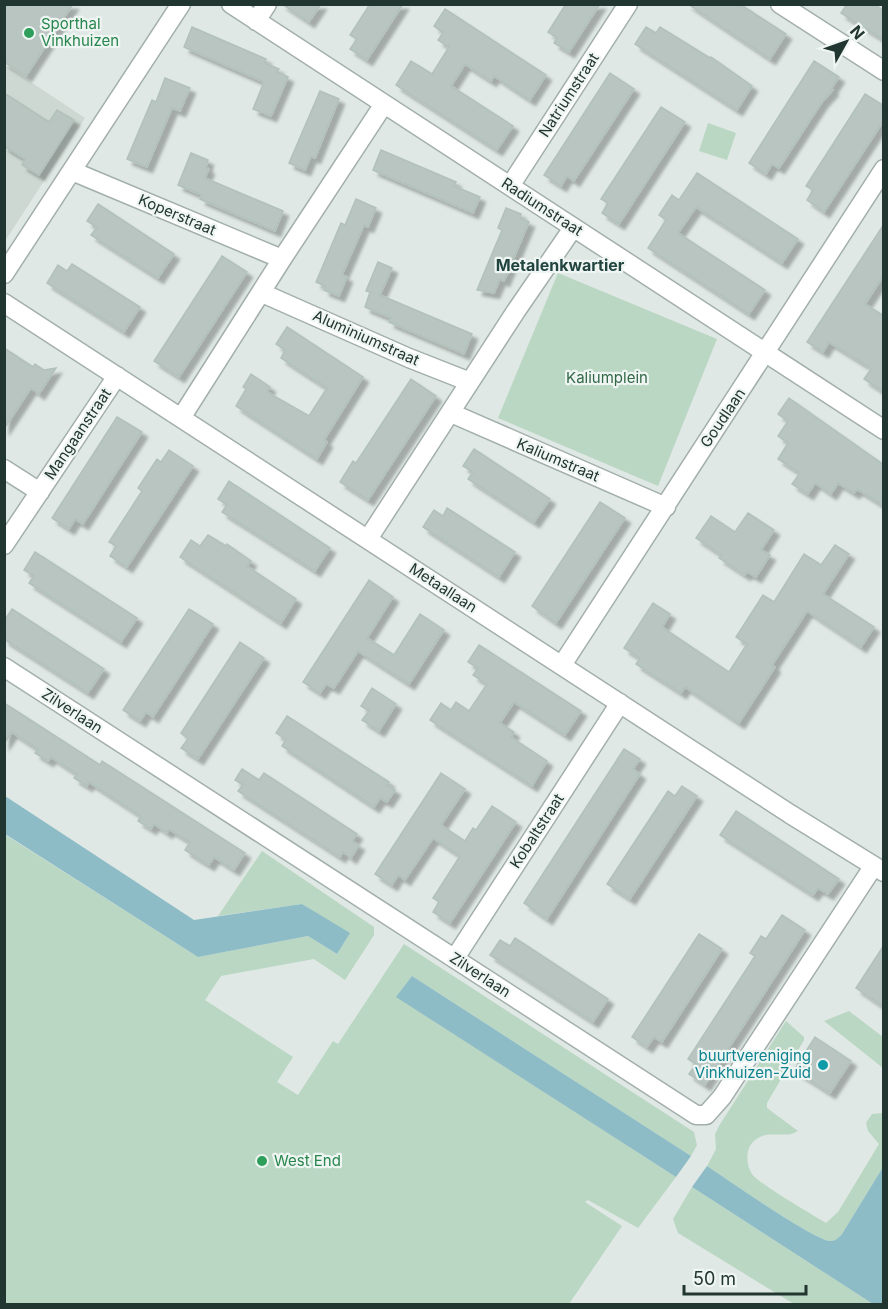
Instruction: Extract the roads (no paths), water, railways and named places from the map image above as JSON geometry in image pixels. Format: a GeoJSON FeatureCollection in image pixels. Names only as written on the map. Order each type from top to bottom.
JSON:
{"type":"FeatureCollection","features":[{"type":"Feature","properties":{"kind":"street"},"geometry":{"type":"LineString","coordinates":[[4,274],[181,4]]}},
{"type":"Feature","properties":{"kind":"street","name":"Radiumstraat"},"geometry":{"type":"LineString","coordinates":[[231,4],[884,430]]}},
{"type":"Feature","properties":{"kind":"street"},"geometry":{"type":"LineString","coordinates":[[256,21],[267,4]]}},
{"type":"Feature","properties":{"kind":"street","name":"Natriumstraat"},"geometry":{"type":"LineString","coordinates":[[510,186],[628,4]]}},
{"type":"Feature","properties":{"kind":"street"},"geometry":{"type":"LineString","coordinates":[[780,4],[884,71]]}},
{"type":"Feature","properties":{"kind":"street"},"geometry":{"type":"LineString","coordinates":[[181,417],[384,104]]}},
{"type":"Feature","properties":{"kind":"street","name":"Goudlaan"},"geometry":{"type":"LineString","coordinates":[[562,665],[884,169]]}},
{"type":"Feature","properties":{"kind":"street","name":"Koperstraat"},"geometry":{"type":"LineString","coordinates":[[72,171],[282,259]]}},
{"type":"Feature","properties":{"kind":"street"},"geometry":{"type":"LineString","coordinates":[[368,539],[516,311],[573,228]]}},
{"type":"Feature","properties":{"kind":"street","name":"Aluminiumstraat"},"geometry":{"type":"LineString","coordinates":[[262,293],[409,358],[470,382]]}},
{"type":"Feature","properties":{"kind":"street","name":"Metaallaan"},"geometry":{"type":"LineString","coordinates":[[4,303],[878,869]]}},
{"type":"Feature","properties":{"kind":"street","name":"Mangaanstraat"},"geometry":{"type":"LineString","coordinates":[[4,545],[117,376]]}},
{"type":"Feature","properties":{"kind":"street","name":"Kaliumstraat"},"geometry":{"type":"LineString","coordinates":[[451,413],[666,507]]}},
{"type":"Feature","properties":{"kind":"street","name":"Mangaanstraat"},"geometry":{"type":"LineString","coordinates":[[4,469],[40,492]]}},
{"type":"Feature","properties":{"kind":"street","name":"Zilverlaan"},"geometry":{"type":"LineString","coordinates":[[4,667],[696,1115],[706,1115],[722,1097],[878,869]]}},
{"type":"Feature","properties":{"kind":"street","name":"Kobaltstraat"},"geometry":{"type":"LineString","coordinates":[[455,958],[620,703]]}},
{"type":"Feature","properties":{"kind":"water"},"geometry":{"type":"Polygon","coordinates":[[[5,796],[194,920],[302,904],[350,933],[337,954],[308,936],[198,957],[5,834],[5,796]]]}},
{"type":"Feature","properties":{"kind":"water"},"geometry":{"type":"Polygon","coordinates":[[[412,976],[691,1156],[676,1177],[396,997],[412,976]]]}},
{"type":"Feature","properties":{"kind":"water"},"geometry":{"type":"Polygon","coordinates":[[[707,1166],[788,1220],[830,1241],[842,1234],[883,1167],[883,1304],[873,1304],[692,1187],[707,1166]]]}},
{"type":"Feature","properties":{"kind":"place","name":"Sporthal Vinkhuizen"},"geometry":{"type":"Point","coordinates":[29,33]}},
{"type":"Feature","properties":{"kind":"place","name":"buurtvereniging Vinkhuizen-Zuid"},"geometry":{"type":"Point","coordinates":[823,1065]}},
{"type":"Feature","properties":{"kind":"place","name":"West End"},"geometry":{"type":"Point","coordinates":[262,1161]}},
{"type":"Feature","properties":{"kind":"district","name":"Metalenkwartier"},"geometry":{"type":"Point","coordinates":[560,265]}},
{"type":"Feature","properties":{"kind":"park label","name":"Kaliumplein"},"geometry":{"type":"Point","coordinates":[607,378]}}]}
